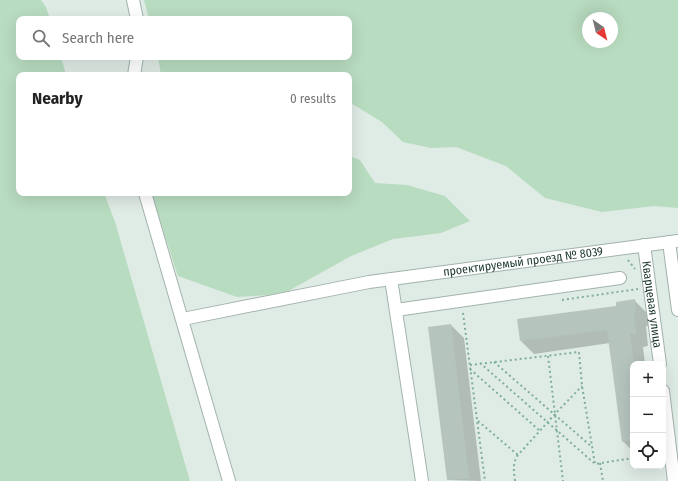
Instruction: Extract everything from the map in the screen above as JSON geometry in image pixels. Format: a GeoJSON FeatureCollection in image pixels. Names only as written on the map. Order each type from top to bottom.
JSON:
{"type":"FeatureCollection","features":[{"type":"Feature","properties":{"kind":"street"},"geometry":{"type":"LineString","coordinates":[[133,0],[136,16]]}},
{"type":"Feature","properties":{"kind":"street"},"geometry":{"type":"LineString","coordinates":[[134,72],[136,60]]}},
{"type":"Feature","properties":{"kind":"street"},"geometry":{"type":"LineString","coordinates":[[146,196],[229,481]]}},
{"type":"Feature","properties":{"kind":"street","name":"проектируемый проезд № 8039"},"geometry":{"type":"LineString","coordinates":[[183,319],[369,282],[674,241]]}},
{"type":"Feature","properties":{"kind":"street","name":"Кварцевая улица"},"geometry":{"type":"LineString","coordinates":[[674,241],[678,310]]}},
{"type":"Feature","properties":{"kind":"street","name":"Кварцевая улица"},"geometry":{"type":"LineString","coordinates":[[644,245],[660,361]]}},
{"type":"Feature","properties":{"kind":"street"},"geometry":{"type":"LineString","coordinates":[[396,310],[620,278]]}},
{"type":"Feature","properties":{"kind":"street"},"geometry":{"type":"LineString","coordinates":[[391,279],[422,481]]}},
{"type":"Feature","properties":{"kind":"street"},"geometry":{"type":"LineString","coordinates":[[664,397],[674,481]]}},
{"type":"Feature","properties":{"kind":"path"},"geometry":{"type":"LineString","coordinates":[[554,300],[638,289]]}},
{"type":"Feature","properties":{"kind":"path"},"geometry":{"type":"LineString","coordinates":[[470,312],[463,313],[485,481]]}},
{"type":"Feature","properties":{"kind":"path"},"geometry":{"type":"LineString","coordinates":[[470,365],[579,352],[582,386],[595,464]]}},
{"type":"Feature","properties":{"kind":"path"},"geometry":{"type":"LineString","coordinates":[[548,356],[563,481]]}},
{"type":"Feature","properties":{"kind":"path"},"geometry":{"type":"LineString","coordinates":[[494,362],[593,448]]}},
{"type":"Feature","properties":{"kind":"path"},"geometry":{"type":"LineString","coordinates":[[480,363],[595,464]]}},
{"type":"Feature","properties":{"kind":"path"},"geometry":{"type":"LineString","coordinates":[[470,369],[540,431]]}},
{"type":"Feature","properties":{"kind":"path"},"geometry":{"type":"LineString","coordinates":[[515,481],[513,469],[518,455],[582,386]]}},
{"type":"Feature","properties":{"kind":"path"},"geometry":{"type":"LineString","coordinates":[[477,420],[518,455]]}},
{"type":"Feature","properties":{"kind":"path"},"geometry":{"type":"LineString","coordinates":[[595,464],[630,458]]}},
{"type":"Feature","properties":{"kind":"path"},"geometry":{"type":"LineString","coordinates":[[600,463],[603,481]]}},
{"type":"Feature","properties":{"kind":"green space"},"geometry":{"type":"Polygon","coordinates":[[[0,0],[41,0],[46,7],[49,16],[16,16],[16,60],[62,60],[65,72],[16,72],[16,196],[105,196],[115,222],[190,481],[0,481],[0,0]]]}},
{"type":"Feature","properties":{"kind":"green space"},"geometry":{"type":"Polygon","coordinates":[[[144,0],[678,0],[678,208],[654,206],[602,212],[545,198],[506,166],[456,147],[431,148],[403,142],[382,122],[352,104],[352,72],[160,72],[158,60],[352,60],[352,16],[148,16],[144,0]]]}},
{"type":"Feature","properties":{"kind":"green space"},"geometry":{"type":"Polygon","coordinates":[[[352,157],[360,160],[375,183],[407,185],[445,196],[470,221],[441,233],[393,239],[351,256],[283,294],[237,297],[178,276],[153,199],[154,196],[352,196],[352,157]]]}},
{"type":"Feature","properties":{"kind":"building"},"geometry":{"type":"Polygon","coordinates":[[[635,299],[636,313],[634,313],[636,333],[630,334],[634,361],[630,361],[630,441],[622,442],[607,330],[520,341],[517,319],[616,306],[616,302],[635,299]]]}},
{"type":"Feature","properties":{"kind":"building"},"geometry":{"type":"Polygon","coordinates":[[[451,324],[469,478],[447,480],[428,327],[451,324]]]}}]}
